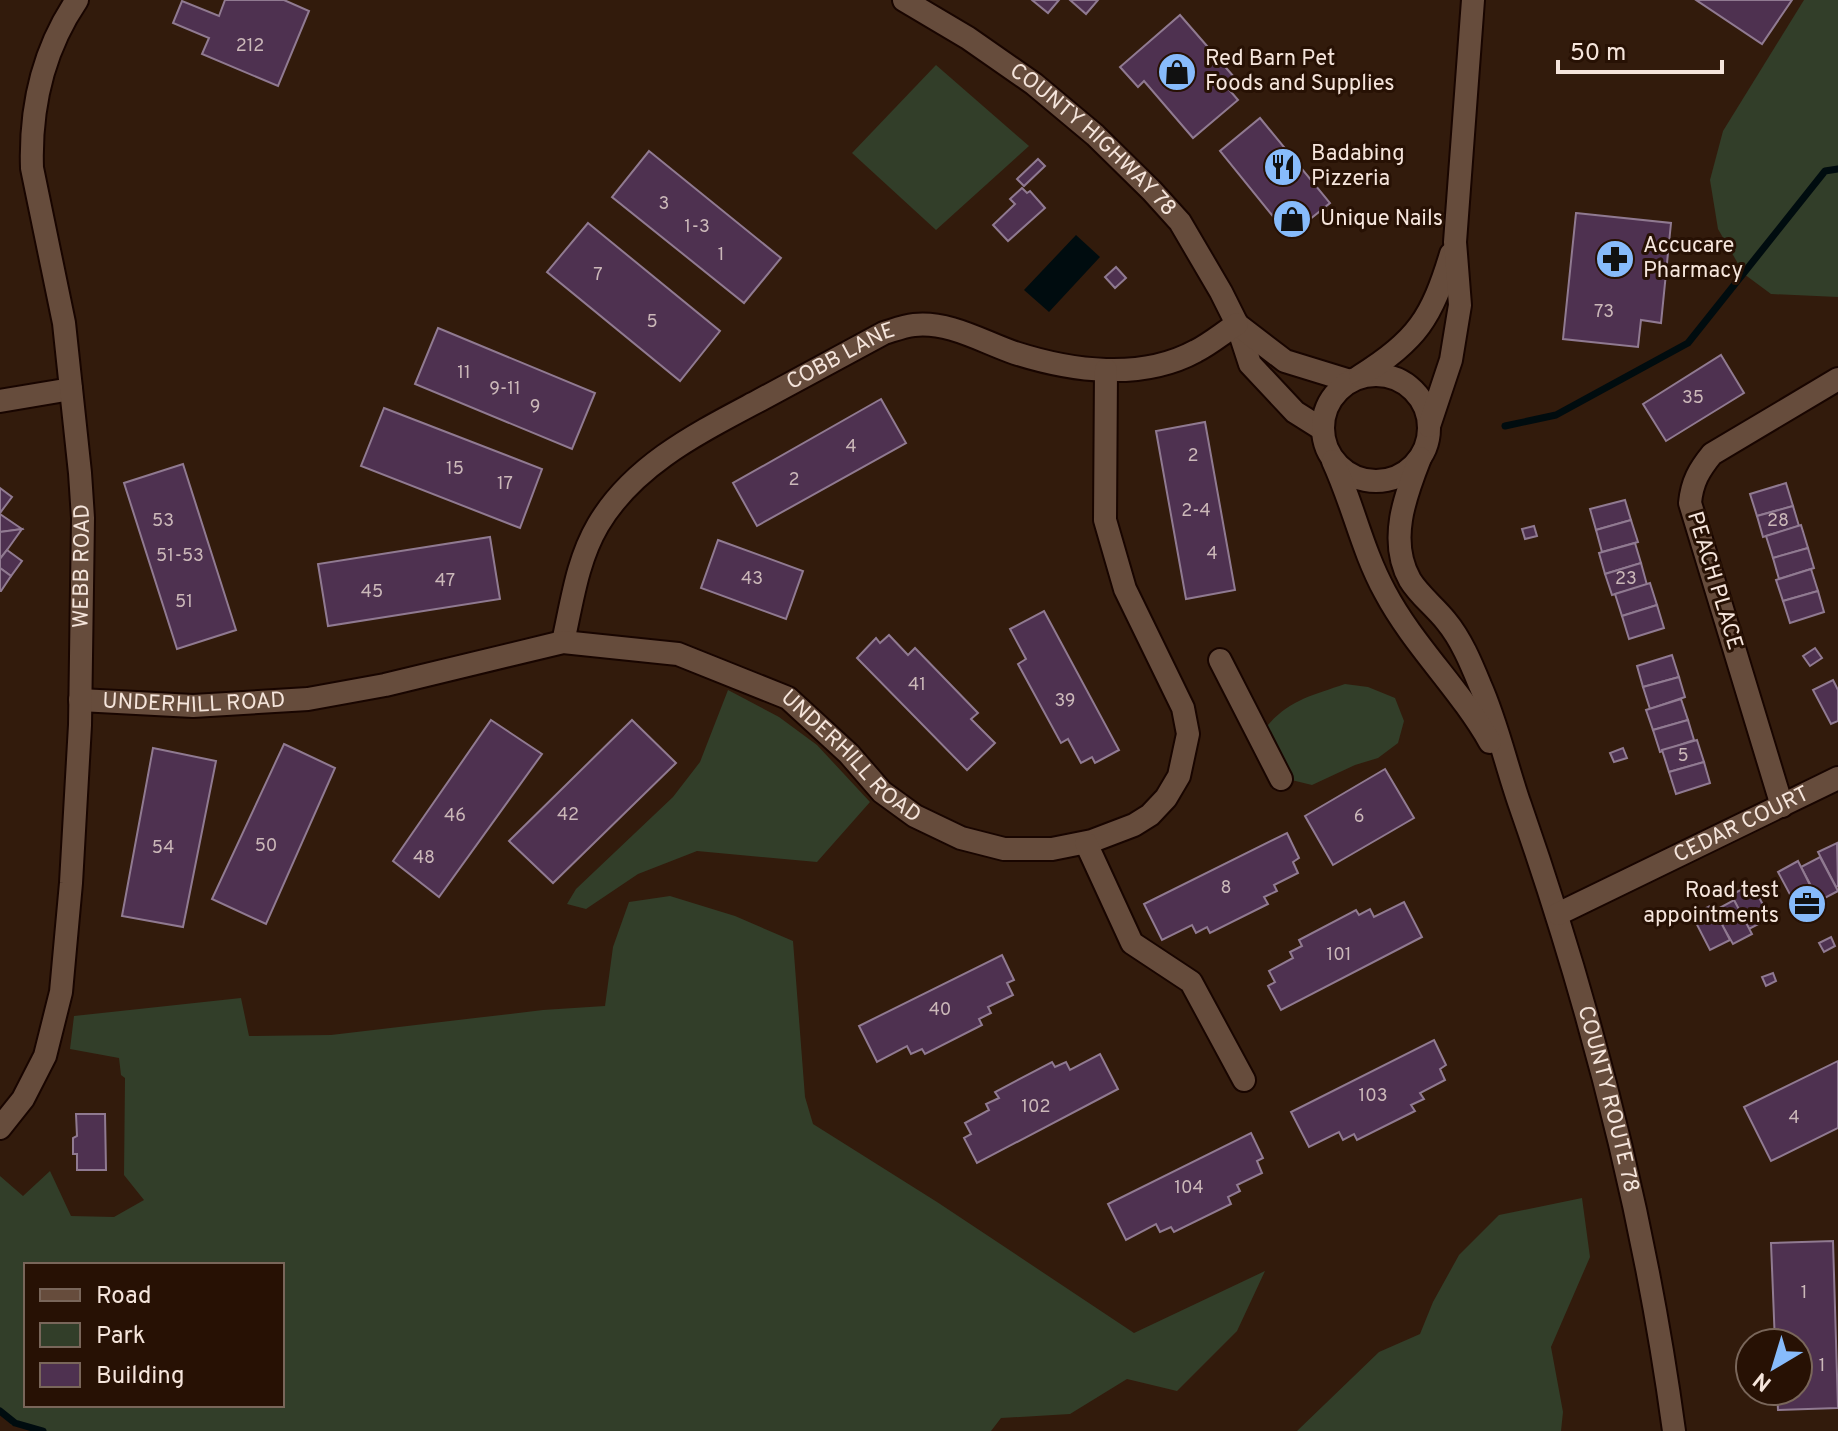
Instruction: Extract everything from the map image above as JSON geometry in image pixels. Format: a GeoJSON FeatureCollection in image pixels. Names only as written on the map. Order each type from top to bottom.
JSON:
{"type":"FeatureCollection","features":[{"type":"Feature","properties":{"kind":"street","name":"WEBB ROAD"},"geometry":{"type":"LineString","coordinates":[[0,1128],[23,1099],[45,1056],[61,992],[71,883],[80,700],[83,518],[64,323],[32,168],[32,150],[33,111],[43,66],[77,0]]}},
{"type":"Feature","properties":{"kind":"street","name":"COUNTY HIGHWAY 78"},"geometry":{"type":"LineString","coordinates":[[904,0],[1002,61],[1095,135],[1180,222],[1237,324],[1250,364],[1295,412],[1322,429]]}},
{"type":"Feature","properties":{"kind":"street"},"geometry":{"type":"LineString","coordinates":[[1455,242],[1429,316],[1406,343],[1329,401],[1322,429],[1325,446],[1333,461],[1345,472],[1361,479],[1377,482],[1394,478],[1420,458],[1451,360],[1460,305],[1455,242],[1473,0]]}},
{"type":"Feature","properties":{"kind":"street","name":"COUNTY HIGHWAY 78"},"geometry":{"type":"LineString","coordinates":[[1237,324],[1285,361],[1355,379]]}},
{"type":"Feature","properties":{"kind":"street","name":"COBB LANE"},"geometry":{"type":"LineString","coordinates":[[563,642],[579,566],[598,525],[624,490],[649,467],[696,434],[884,333],[915,325],[946,328],[1052,363],[1106,370],[1136,369],[1194,352],[1237,324]]}},
{"type":"Feature","properties":{"kind":"street","name":"UNDERHILL ROAD"},"geometry":{"type":"LineString","coordinates":[[80,700],[193,706],[308,699],[385,685],[563,642],[678,654],[788,698],[849,754],[882,792],[915,816],[961,838],[1004,849],[1052,849],[1086,843],[1134,825],[1150,815],[1166,798],[1179,776],[1188,734],[1183,708],[1125,589],[1105,520],[1106,370]]}},
{"type":"Feature","properties":{"kind":"street"},"geometry":{"type":"LineString","coordinates":[[1355,379],[1376,375],[1392,377],[1407,385],[1426,410],[1429,426]]}},
{"type":"Feature","properties":{"kind":"street","name":"PEACH PLACE"},"geometry":{"type":"LineString","coordinates":[[1782,806],[1690,503],[1692,485],[1712,454],[1838,379]]}},
{"type":"Feature","properties":{"kind":"street"},"geometry":{"type":"LineString","coordinates":[[0,401],[71,389]]}},
{"type":"Feature","properties":{"kind":"street","name":"COUNTY ROUTE 78"},"geometry":{"type":"LineString","coordinates":[[1420,458],[1401,519],[1400,544],[1405,567],[1411,582],[1463,646],[1482,687],[1558,914],[1603,1074],[1641,1227],[1674,1431]]}},
{"type":"Feature","properties":{"kind":"street","name":"COUNTY ROUTE 78"},"geometry":{"type":"LineString","coordinates":[[1333,461],[1385,592],[1398,615],[1477,720],[1509,775]]}},
{"type":"Feature","properties":{"kind":"street"},"geometry":{"type":"LineString","coordinates":[[1220,660],[1281,779]]}},
{"type":"Feature","properties":{"kind":"street","name":"CEDAR COURT"},"geometry":{"type":"LineString","coordinates":[[1558,914],[1838,778]]}},
{"type":"Feature","properties":{"kind":"street"},"geometry":{"type":"LineString","coordinates":[[1086,843],[1132,943],[1191,982],[1244,1080]]}},
{"type":"Feature","properties":{"kind":"green space"},"geometry":{"type":"Polygon","coordinates":[[[1804,0],[1838,0],[1838,297],[1771,294],[1744,274],[1718,229],[1710,180],[1723,131],[1804,0]]]}},
{"type":"Feature","properties":{"kind":"green space"},"geometry":{"type":"Polygon","coordinates":[[[936,65],[1029,146],[936,230],[852,153],[936,65]]]}},
{"type":"Feature","properties":{"kind":"green space"},"geometry":{"type":"Polygon","coordinates":[[[1345,684],[1368,687],[1395,698],[1404,721],[1398,743],[1378,758],[1312,785],[1275,776],[1263,731],[1290,706],[1345,684]]]}},
{"type":"Feature","properties":{"kind":"green space"},"geometry":{"type":"Polygon","coordinates":[[[728,690],[779,717],[817,745],[870,802],[817,862],[697,851],[638,874],[586,909],[567,904],[576,889],[673,797],[700,762],[728,690]]]}},
{"type":"Feature","properties":{"kind":"green space"},"geometry":{"type":"Polygon","coordinates":[[[670,896],[735,916],[793,941],[805,1097],[813,1124],[1134,1333],[1265,1271],[1237,1331],[1177,1391],[1127,1379],[1070,1414],[1001,1418],[991,1431],[31,1431],[20,1425],[11,1425],[9,1418],[0,1413],[0,1176],[23,1196],[50,1171],[71,1216],[114,1217],[144,1200],[124,1175],[125,1078],[121,1075],[119,1058],[70,1049],[74,1016],[241,998],[249,1036],[331,1035],[543,1010],[605,1006],[613,947],[629,902],[670,896]]]}},
{"type":"Feature","properties":{"kind":"green space"},"geometry":{"type":"Polygon","coordinates":[[[1582,1198],[1590,1257],[1551,1347],[1563,1412],[1561,1431],[1297,1431],[1379,1352],[1420,1334],[1433,1302],[1459,1255],[1499,1215],[1582,1198]]]}},
{"type":"Feature","properties":{"kind":"shaded area"},"geometry":{"type":"Polygon","coordinates":[[[1076,235],[1100,257],[1049,312],[1024,290],[1076,235]]]}},
{"type":"Feature","properties":{"kind":"building"},"geometry":{"type":"Polygon","coordinates":[[[225,0],[284,0],[309,11],[278,86],[202,54],[209,38],[173,23],[182,1],[219,16],[225,0]]]}},
{"type":"Feature","properties":{"kind":"building"},"geometry":{"type":"Polygon","coordinates":[[[1032,0],[1059,0],[1048,13],[1032,0]]]}},
{"type":"Feature","properties":{"kind":"building"},"geometry":{"type":"Polygon","coordinates":[[[1070,0],[1098,0],[1086,14],[1070,0]]]}},
{"type":"Feature","properties":{"kind":"building"},"geometry":{"type":"Polygon","coordinates":[[[1696,0],[1792,0],[1762,44],[1696,0]]]}},
{"type":"Feature","properties":{"kind":"building","name":"Red Barn Pet Foods and Supplies"},"geometry":{"type":"Polygon","coordinates":[[[1180,15],[1234,77],[1225,85],[1238,100],[1193,138],[1144,81],[1138,87],[1120,67],[1180,15]]]}},
{"type":"Feature","properties":{"kind":"building"},"geometry":{"type":"Polygon","coordinates":[[[1260,118],[1330,203],[1289,236],[1220,151],[1260,118]]]}},
{"type":"Feature","properties":{"kind":"building"},"geometry":{"type":"Polygon","coordinates":[[[649,151],[781,258],[744,303],[612,197],[649,151]]]}},
{"type":"Feature","properties":{"kind":"building"},"geometry":{"type":"Polygon","coordinates":[[[1038,159],[1045,166],[1024,186],[1017,179],[1038,159]]]}},
{"type":"Feature","properties":{"kind":"building"},"geometry":{"type":"Polygon","coordinates":[[[1022,188],[1027,193],[1030,191],[1045,208],[1008,241],[993,225],[1015,204],[1010,199],[1022,188]]]}},
{"type":"Feature","properties":{"kind":"building"},"geometry":{"type":"Polygon","coordinates":[[[1576,213],[1671,223],[1661,323],[1641,320],[1638,347],[1563,339],[1576,213]]]}},
{"type":"Feature","properties":{"kind":"building"},"geometry":{"type":"Polygon","coordinates":[[[588,223],[720,331],[680,381],[547,272],[588,223]]]}},
{"type":"Feature","properties":{"kind":"building"},"geometry":{"type":"Polygon","coordinates":[[[1116,267],[1126,278],[1115,288],[1105,277],[1116,267]]]}},
{"type":"Feature","properties":{"kind":"building"},"geometry":{"type":"Polygon","coordinates":[[[438,328],[595,393],[572,449],[415,384],[438,328]]]}},
{"type":"Feature","properties":{"kind":"building"},"geometry":{"type":"Polygon","coordinates":[[[1721,355],[1744,393],[1666,441],[1643,404],[1721,355]]]}},
{"type":"Feature","properties":{"kind":"building"},"geometry":{"type":"Polygon","coordinates":[[[881,399],[906,443],[757,526],[733,483],[881,399]]]}},
{"type":"Feature","properties":{"kind":"building"},"geometry":{"type":"Polygon","coordinates":[[[384,408],[542,469],[520,528],[361,466],[384,408]]]}},
{"type":"Feature","properties":{"kind":"building"},"geometry":{"type":"Polygon","coordinates":[[[1205,422],[1235,590],[1186,599],[1156,431],[1205,422]]]}},
{"type":"Feature","properties":{"kind":"building"},"geometry":{"type":"Polygon","coordinates":[[[183,464],[236,630],[177,649],[124,483],[183,464]]]}},
{"type":"Feature","properties":{"kind":"building"},"geometry":{"type":"Polygon","coordinates":[[[1786,483],[1793,506],[1757,516],[1750,494],[1786,483]]]}},
{"type":"Feature","properties":{"kind":"building"},"geometry":{"type":"Polygon","coordinates":[[[0,488],[12,497],[0,513],[0,488]]]}},
{"type":"Feature","properties":{"kind":"building"},"geometry":{"type":"Polygon","coordinates":[[[1625,500],[1631,520],[1596,530],[1590,509],[1625,500]]]}},
{"type":"Feature","properties":{"kind":"building"},"geometry":{"type":"Polygon","coordinates":[[[1793,506],[1799,526],[1763,537],[1757,516],[1793,506]]]}},
{"type":"Feature","properties":{"kind":"building"},"geometry":{"type":"Polygon","coordinates":[[[0,514],[22,529],[0,532],[0,514]]]}},
{"type":"Feature","properties":{"kind":"building"},"geometry":{"type":"Polygon","coordinates":[[[1631,520],[1638,542],[1602,552],[1596,530],[1631,520]]]}},
{"type":"Feature","properties":{"kind":"building"},"geometry":{"type":"Polygon","coordinates":[[[1801,525],[1808,548],[1773,558],[1766,536],[1801,525]]]}},
{"type":"Feature","properties":{"kind":"building"},"geometry":{"type":"Polygon","coordinates":[[[1534,526],[1537,536],[1525,539],[1522,529],[1534,526]]]}},
{"type":"Feature","properties":{"kind":"building"},"geometry":{"type":"Polygon","coordinates":[[[22,529],[7,550],[0,559],[0,532],[22,529]]]}},
{"type":"Feature","properties":{"kind":"building"},"geometry":{"type":"Polygon","coordinates":[[[490,537],[500,599],[328,626],[318,564],[490,537]]]}},
{"type":"Feature","properties":{"kind":"building"},"geometry":{"type":"Polygon","coordinates":[[[718,540],[803,571],[786,619],[701,588],[718,540]]]}},
{"type":"Feature","properties":{"kind":"building"},"geometry":{"type":"Polygon","coordinates":[[[1635,543],[1641,563],[1605,574],[1599,553],[1635,543]]]}},
{"type":"Feature","properties":{"kind":"building"},"geometry":{"type":"Polygon","coordinates":[[[1808,548],[1814,568],[1779,579],[1773,558],[1808,548]]]}},
{"type":"Feature","properties":{"kind":"building"},"geometry":{"type":"Polygon","coordinates":[[[7,550],[22,561],[11,576],[0,568],[0,559],[7,550]]]}},
{"type":"Feature","properties":{"kind":"building"},"geometry":{"type":"Polygon","coordinates":[[[1641,563],[1647,585],[1612,595],[1605,574],[1641,563]]]}},
{"type":"Feature","properties":{"kind":"building"},"geometry":{"type":"Polygon","coordinates":[[[0,568],[11,576],[1,591],[0,591],[0,568]]]}},
{"type":"Feature","properties":{"kind":"building"},"geometry":{"type":"Polygon","coordinates":[[[1811,569],[1818,591],[1783,601],[1776,580],[1811,569]]]}},
{"type":"Feature","properties":{"kind":"building"},"geometry":{"type":"Polygon","coordinates":[[[1650,583],[1657,605],[1622,616],[1615,594],[1650,583]]]}},
{"type":"Feature","properties":{"kind":"building"},"geometry":{"type":"Polygon","coordinates":[[[1818,591],[1824,612],[1790,623],[1783,601],[1818,591]]]}},
{"type":"Feature","properties":{"kind":"building"},"geometry":{"type":"Polygon","coordinates":[[[1657,605],[1664,628],[1629,639],[1622,616],[1657,605]]]}},
{"type":"Feature","properties":{"kind":"building"},"geometry":{"type":"Polygon","coordinates":[[[1044,611],[1119,750],[1095,763],[1092,757],[1081,763],[1068,739],[1061,743],[1018,664],[1026,659],[1010,629],[1044,611]]]}},
{"type":"Feature","properties":{"kind":"building"},"geometry":{"type":"Polygon","coordinates":[[[889,635],[908,655],[915,648],[978,713],[971,719],[995,743],[967,770],[857,658],[876,638],[880,643],[889,635]]]}},
{"type":"Feature","properties":{"kind":"building"},"geometry":{"type":"Polygon","coordinates":[[[1815,648],[1822,658],[1810,666],[1803,656],[1815,648]]]}},
{"type":"Feature","properties":{"kind":"building"},"geometry":{"type":"Polygon","coordinates":[[[1672,655],[1679,677],[1643,687],[1637,666],[1672,655]]]}},
{"type":"Feature","properties":{"kind":"building"},"geometry":{"type":"Polygon","coordinates":[[[1679,677],[1685,697],[1650,709],[1643,687],[1679,677]]]}},
{"type":"Feature","properties":{"kind":"building"},"geometry":{"type":"Polygon","coordinates":[[[1833,680],[1838,690],[1838,721],[1831,724],[1813,690],[1833,680]]]}},
{"type":"Feature","properties":{"kind":"building"},"geometry":{"type":"Polygon","coordinates":[[[1681,699],[1688,720],[1653,730],[1646,710],[1681,699]]]}},
{"type":"Feature","properties":{"kind":"building"},"geometry":{"type":"Polygon","coordinates":[[[491,720],[542,754],[439,897],[393,861],[491,720]]]}},
{"type":"Feature","properties":{"kind":"building"},"geometry":{"type":"Polygon","coordinates":[[[632,720],[676,763],[553,883],[509,841],[632,720]]]}},
{"type":"Feature","properties":{"kind":"building"},"geometry":{"type":"Polygon","coordinates":[[[1688,720],[1694,740],[1660,752],[1653,730],[1688,720]]]}},
{"type":"Feature","properties":{"kind":"building"},"geometry":{"type":"Polygon","coordinates":[[[1697,740],[1704,762],[1669,772],[1662,750],[1697,740]]]}},
{"type":"Feature","properties":{"kind":"building"},"geometry":{"type":"Polygon","coordinates":[[[284,744],[335,768],[266,924],[212,899],[284,744]]]}},
{"type":"Feature","properties":{"kind":"building"},"geometry":{"type":"Polygon","coordinates":[[[153,748],[216,761],[183,927],[122,916],[153,748]]]}},
{"type":"Feature","properties":{"kind":"building"},"geometry":{"type":"Polygon","coordinates":[[[1623,748],[1627,758],[1614,762],[1610,753],[1623,748]]]}},
{"type":"Feature","properties":{"kind":"building"},"geometry":{"type":"Polygon","coordinates":[[[1704,762],[1710,783],[1676,794],[1669,772],[1704,762]]]}},
{"type":"Feature","properties":{"kind":"building"},"geometry":{"type":"Polygon","coordinates":[[[1385,769],[1414,818],[1333,865],[1305,816],[1385,769]]]}},
{"type":"Feature","properties":{"kind":"building"},"geometry":{"type":"Polygon","coordinates":[[[1287,833],[1299,858],[1293,862],[1298,873],[1274,885],[1277,891],[1264,897],[1268,904],[1210,933],[1207,927],[1196,933],[1192,925],[1162,940],[1144,904],[1287,833]]]}},
{"type":"Feature","properties":{"kind":"building"},"geometry":{"type":"Polygon","coordinates":[[[1837,843],[1838,886],[1836,887],[1818,852],[1837,843]]]}},
{"type":"Feature","properties":{"kind":"building"},"geometry":{"type":"Polygon","coordinates":[[[1820,857],[1838,891],[1819,901],[1801,867],[1820,857]]]}},
{"type":"Feature","properties":{"kind":"building"},"geometry":{"type":"Polygon","coordinates":[[[1798,861],[1820,905],[1801,915],[1778,872],[1798,861]]]}},
{"type":"Feature","properties":{"kind":"building"},"geometry":{"type":"Polygon","coordinates":[[[1752,884],[1770,918],[1749,929],[1731,895],[1752,884]]]}},
{"type":"Feature","properties":{"kind":"building"},"geometry":{"type":"Polygon","coordinates":[[[1734,900],[1752,934],[1733,944],[1714,911],[1734,900]]]}},
{"type":"Feature","properties":{"kind":"building"},"geometry":{"type":"Polygon","coordinates":[[[1404,902],[1422,937],[1281,1010],[1268,986],[1275,982],[1269,971],[1293,958],[1290,952],[1302,946],[1299,940],[1356,910],[1359,915],[1370,909],[1374,917],[1404,902]]]}},
{"type":"Feature","properties":{"kind":"building"},"geometry":{"type":"Polygon","coordinates":[[[1712,905],[1730,940],[1710,950],[1692,915],[1712,905]]]}},
{"type":"Feature","properties":{"kind":"building"},"geometry":{"type":"Polygon","coordinates":[[[1831,937],[1835,946],[1824,952],[1819,943],[1831,937]]]}},
{"type":"Feature","properties":{"kind":"building"},"geometry":{"type":"Polygon","coordinates":[[[1002,955],[1014,980],[1007,983],[1013,995],[988,1007],[991,1013],[979,1019],[982,1025],[925,1054],[922,1049],[911,1054],[907,1046],[877,1062],[859,1026],[1002,955]]]}},
{"type":"Feature","properties":{"kind":"building"},"geometry":{"type":"Polygon","coordinates":[[[1773,973],[1776,981],[1766,986],[1762,977],[1773,973]]]}},
{"type":"Feature","properties":{"kind":"building"},"geometry":{"type":"Polygon","coordinates":[[[1434,1040],[1446,1065],[1440,1069],[1445,1080],[1420,1093],[1424,1099],[1411,1105],[1415,1111],[1357,1140],[1354,1134],[1343,1140],[1339,1132],[1309,1147],[1291,1112],[1434,1040]]]}},
{"type":"Feature","properties":{"kind":"building"},"geometry":{"type":"Polygon","coordinates":[[[1100,1054],[1118,1089],[977,1163],[964,1138],[971,1134],[965,1123],[989,1110],[986,1104],[999,1098],[995,1092],[1052,1062],[1055,1067],[1066,1062],[1070,1070],[1100,1054]]]}},
{"type":"Feature","properties":{"kind":"building"},"geometry":{"type":"Polygon","coordinates":[[[1838,1061],[1838,1128],[1771,1161],[1744,1107],[1838,1061]]]}},
{"type":"Feature","properties":{"kind":"building"},"geometry":{"type":"Polygon","coordinates":[[[76,1114],[105,1114],[106,1170],[77,1170],[77,1154],[73,1154],[73,1138],[77,1136],[76,1114]]]}},
{"type":"Feature","properties":{"kind":"building"},"geometry":{"type":"Polygon","coordinates":[[[1251,1133],[1263,1158],[1257,1161],[1262,1173],[1237,1185],[1240,1191],[1228,1197],[1231,1204],[1174,1232],[1171,1227],[1160,1232],[1156,1224],[1126,1240],[1108,1204],[1251,1133]]]}},
{"type":"Feature","properties":{"kind":"building"},"geometry":{"type":"Polygon","coordinates":[[[1833,1241],[1838,1408],[1778,1410],[1778,1407],[1814,1407],[1814,1327],[1774,1327],[1771,1243],[1833,1241]]]}},
{"type":"Feature","properties":{"kind":"waterway"},"geometry":{"type":"LineString","coordinates":[[1505,426],[1556,415],[1688,343],[1825,171],[1838,169]]}},
{"type":"Feature","properties":{"kind":"waterway"},"geometry":{"type":"LineString","coordinates":[[0,1411],[15,1423],[43,1431]]}},
{"type":"Feature","properties":{"kind":"place","name":"Red Barn Pet Foods and Supplies"},"geometry":{"type":"Point","coordinates":[1177,72]}},
{"type":"Feature","properties":{"kind":"place","name":"Badabing Pizzeria"},"geometry":{"type":"Point","coordinates":[1283,167]}},
{"type":"Feature","properties":{"kind":"place","name":"Unique Nails"},"geometry":{"type":"Point","coordinates":[1292,219]}},
{"type":"Feature","properties":{"kind":"place","name":"Accucare Pharmacy"},"geometry":{"type":"Point","coordinates":[1615,259]}},
{"type":"Feature","properties":{"kind":"place","name":"Road test appointments"},"geometry":{"type":"Point","coordinates":[1807,904]}}]}
